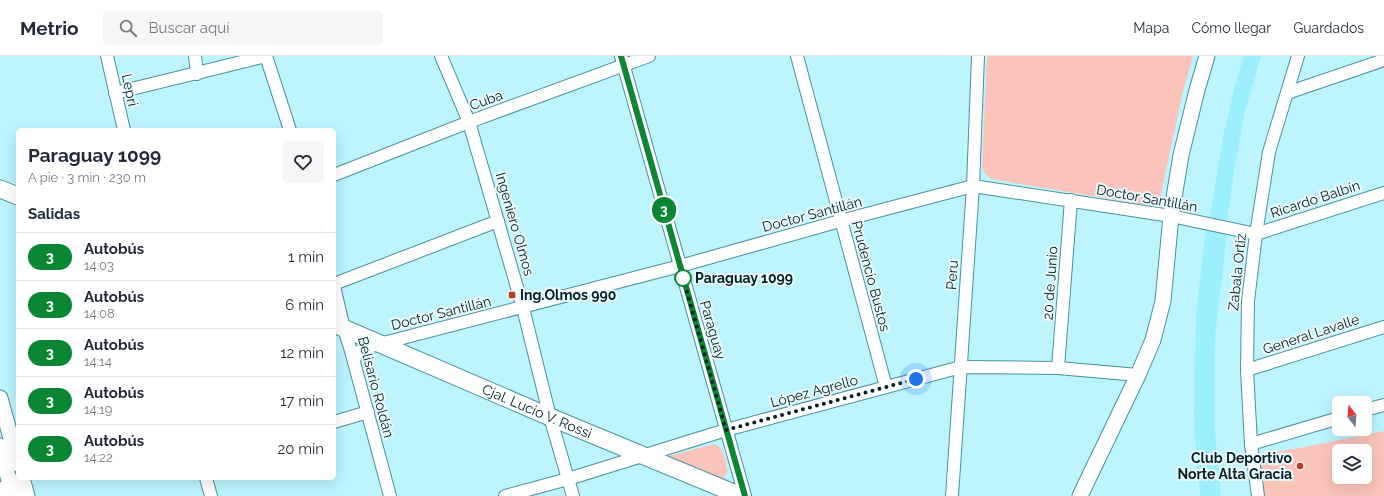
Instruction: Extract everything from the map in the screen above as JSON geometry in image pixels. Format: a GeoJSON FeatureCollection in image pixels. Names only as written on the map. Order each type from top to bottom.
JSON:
{"type":"FeatureCollection","features":[{"type":"Feature","properties":{"kind":"main road"},"geometry":{"type":"LineString","coordinates":[[0,189],[16,195]]}},
{"type":"Feature","properties":{"kind":"main road","name":"Cjal. Lucio V. Rossi"},"geometry":{"type":"LineString","coordinates":[[339,327],[741,496]]}},
{"type":"Feature","properties":{"kind":"street","name":"Lepri"},"geometry":{"type":"LineString","coordinates":[[107,56],[124,128]]}},
{"type":"Feature","properties":{"kind":"street"},"geometry":{"type":"LineString","coordinates":[[195,56],[197,74]]}},
{"type":"Feature","properties":{"kind":"street"},"geometry":{"type":"LineString","coordinates":[[115,93],[266,56],[289,128]]}},
{"type":"Feature","properties":{"kind":"street","name":"Ingeniero Olmos"},"geometry":{"type":"LineString","coordinates":[[441,56],[469,122],[524,308],[550,417],[573,496]]}},
{"type":"Feature","properties":{"kind":"street","name":"Cuba"},"geometry":{"type":"LineString","coordinates":[[336,174],[623,61],[649,56]]}},
{"type":"Feature","properties":{"kind":"street","name":"Prudencio Bustos"},"geometry":{"type":"LineString","coordinates":[[797,56],[840,221],[886,387]]}},
{"type":"Feature","properties":{"kind":"street","name":"Peru"},"geometry":{"type":"LineString","coordinates":[[952,496],[973,186],[978,56]]}},
{"type":"Feature","properties":{"kind":"street"},"geometry":{"type":"LineString","coordinates":[[1080,496],[1138,375],[1153,340],[1163,302],[1171,216],[1181,155],[1207,56]]}},
{"type":"Feature","properties":{"kind":"street","name":"Zabala Ortiz"},"geometry":{"type":"LineString","coordinates":[[1258,496],[1251,444],[1247,370],[1248,302],[1256,234],[1269,152],[1298,56]]}},
{"type":"Feature","properties":{"kind":"street"},"geometry":{"type":"LineString","coordinates":[[1287,93],[1384,60]]}},
{"type":"Feature","properties":{"kind":"street","name":"Paraguay"},"geometry":{"type":"LineString","coordinates":[[623,61],[745,496]]}},
{"type":"Feature","properties":{"kind":"street","name":"Doctor Santillán"},"geometry":{"type":"LineString","coordinates":[[354,361],[359,351],[368,347],[524,308],[973,186],[1171,216],[1256,234]]}},
{"type":"Feature","properties":{"kind":"street","name":"Ricardo Balbín"},"geometry":{"type":"LineString","coordinates":[[1256,234],[1384,192]]}},
{"type":"Feature","properties":{"kind":"street","name":"20 de Junio"},"geometry":{"type":"LineString","coordinates":[[1058,368],[1071,200]]}},
{"type":"Feature","properties":{"kind":"street"},"geometry":{"type":"LineString","coordinates":[[336,284],[498,221]]}},
{"type":"Feature","properties":{"kind":"street","name":"Belisario Roldán"},"geometry":{"type":"LineString","coordinates":[[336,302],[339,327],[354,361],[390,496]]}},
{"type":"Feature","properties":{"kind":"street","name":"General Lavalle"},"geometry":{"type":"LineString","coordinates":[[1247,370],[1384,327]]}},
{"type":"Feature","properties":{"kind":"street","name":"López Agrello"},"geometry":{"type":"LineString","coordinates":[[506,496],[568,480],[726,430],[961,367],[1058,368],[1138,375]]}},
{"type":"Feature","properties":{"kind":"street"},"geometry":{"type":"LineString","coordinates":[[0,398],[13,496]]}},
{"type":"Feature","properties":{"kind":"street"},"geometry":{"type":"LineString","coordinates":[[1372,408],[1384,405]]}},
{"type":"Feature","properties":{"kind":"street"},"geometry":{"type":"LineString","coordinates":[[336,421],[368,412]]}},
{"type":"Feature","properties":{"kind":"street"},"geometry":{"type":"LineString","coordinates":[[1251,444],[1332,420]]}},
{"type":"Feature","properties":{"kind":"street"},"geometry":{"type":"LineString","coordinates":[[7,448],[16,461]]}},
{"type":"Feature","properties":{"kind":"street"},"geometry":{"type":"LineString","coordinates":[[23,480],[27,496]]}},
{"type":"Feature","properties":{"kind":"street"},"geometry":{"type":"LineString","coordinates":[[207,480],[211,496]]}},
{"type":"Feature","properties":{"kind":"street"},"geometry":{"type":"LineString","coordinates":[[0,488],[2,496]]}},
{"type":"Feature","properties":{"kind":"shaded area"},"geometry":{"type":"Polygon","coordinates":[[[987,56],[1193,56],[1182,95],[1158,203],[1151,206],[991,179],[984,172],[982,167],[987,56]]]}},
{"type":"Feature","properties":{"kind":"shaded area"},"geometry":{"type":"Polygon","coordinates":[[[1244,56],[1261,56],[1245,111],[1234,170],[1227,221],[1210,217],[1223,137],[1236,82],[1244,56]]]}},
{"type":"Feature","properties":{"kind":"shaded area"},"geometry":{"type":"Polygon","coordinates":[[[1206,229],[1227,235],[1215,336],[1214,420],[1221,496],[1201,496],[1197,474],[1194,413],[1196,316],[1206,229]]]}},
{"type":"Feature","properties":{"kind":"shaded area","name":"Club Deportivo Norte Alta Gracia"},"geometry":{"type":"Polygon","coordinates":[[[1384,431],[1384,496],[1265,496],[1259,454],[1300,448],[1359,436],[1372,436],[1372,433],[1384,431]]]}},
{"type":"Feature","properties":{"kind":"shaded area"},"geometry":{"type":"Polygon","coordinates":[[[714,444],[720,448],[725,460],[728,472],[723,479],[665,457],[714,444]]]}},
{"type":"Feature","properties":{"kind":"bus line","name":"3"},"geometry":{"type":"LineString","coordinates":[[621,56],[745,496]]}},
{"type":"Feature","properties":{"kind":"place","name":"Paraguay 1099"},"geometry":{"type":"Point","coordinates":[683,278]}},
{"type":"Feature","properties":{"kind":"place","name":"Ing.Olmos 990"},"geometry":{"type":"Point","coordinates":[512,295]}},
{"type":"Feature","properties":{"kind":"place","name":"Club Deportivo Norte Alta Gracia"},"geometry":{"type":"Point","coordinates":[1300,466]}},
{"type":"Feature","properties":{"kind":"route"},"geometry":{"type":"LineString","coordinates":[[683,278],[726,430],[916,379]]}}]}
